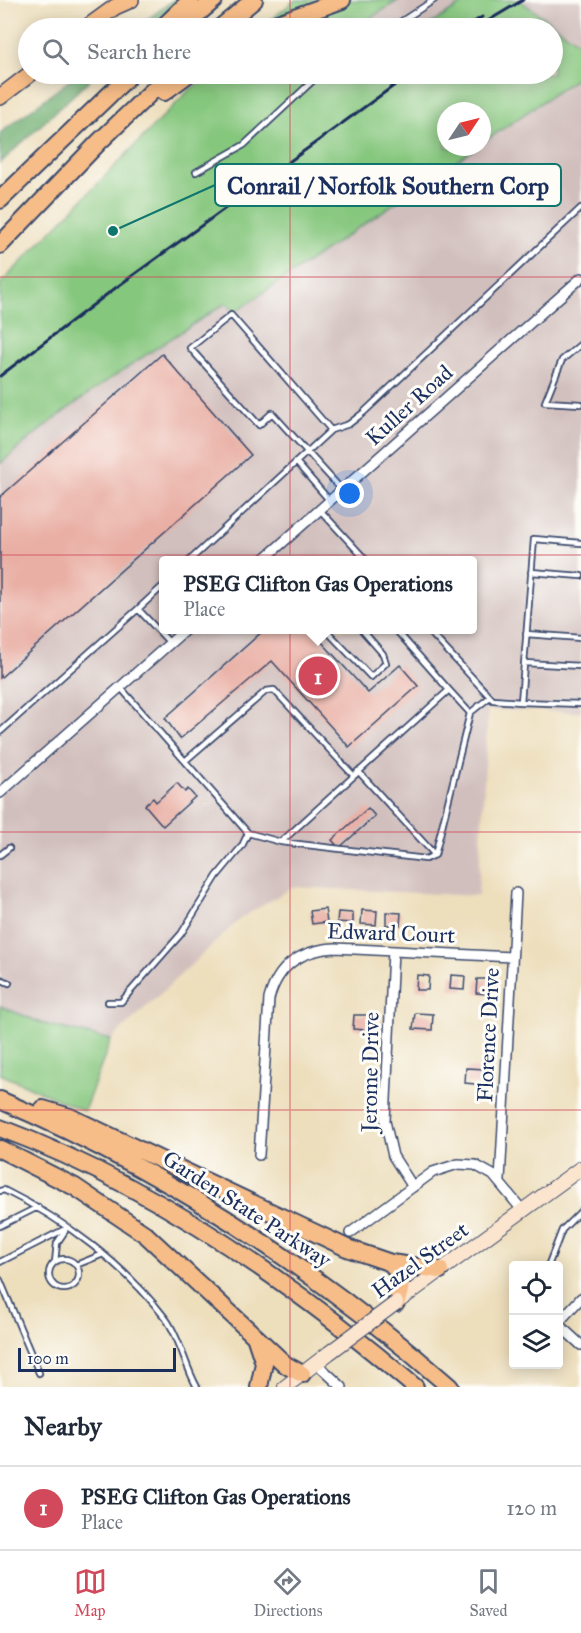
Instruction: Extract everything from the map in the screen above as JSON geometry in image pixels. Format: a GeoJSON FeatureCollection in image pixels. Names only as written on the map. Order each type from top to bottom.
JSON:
{"type":"FeatureCollection","features":[{"type":"Feature","properties":{"kind":"highway"},"geometry":{"type":"LineString","coordinates":[[172,18],[191,0]]}},
{"type":"Feature","properties":{"kind":"highway"},"geometry":{"type":"LineString","coordinates":[[193,18],[214,0]]}},
{"type":"Feature","properties":{"kind":"highway"},"geometry":{"type":"LineString","coordinates":[[232,18],[254,0]]}},
{"type":"Feature","properties":{"kind":"highway"},"geometry":{"type":"LineString","coordinates":[[292,18],[342,0]]}},
{"type":"Feature","properties":{"kind":"highway"},"geometry":{"type":"LineString","coordinates":[[79,124],[113,84]]}},
{"type":"Feature","properties":{"kind":"highway"},"geometry":{"type":"LineString","coordinates":[[0,200],[121,84]]}},
{"type":"Feature","properties":{"kind":"highway"},"geometry":{"type":"LineString","coordinates":[[0,245],[99,142],[160,84]]}},
{"type":"Feature","properties":{"kind":"highway"},"geometry":{"type":"LineString","coordinates":[[99,142],[175,84]]}},
{"type":"Feature","properties":{"kind":"highway"},"geometry":{"type":"LineString","coordinates":[[0,1095],[70,1117],[347,1248],[391,1263],[440,1270]]}},
{"type":"Feature","properties":{"kind":"highway","name":"Garden State Parkway"},"geometry":{"type":"LineString","coordinates":[[0,1100],[116,1155],[224,1217],[347,1303],[450,1387]]}},
{"type":"Feature","properties":{"kind":"highway","name":"Garden State Parkway"},"geometry":{"type":"LineString","coordinates":[[0,1128],[115,1180],[213,1238],[333,1320],[415,1387]]}},
{"type":"Feature","properties":{"kind":"highway"},"geometry":{"type":"LineString","coordinates":[[0,1149],[75,1187],[145,1234],[286,1365],[302,1374]]}},
{"type":"Feature","properties":{"kind":"highway"},"geometry":{"type":"LineString","coordinates":[[391,1263],[401,1276],[402,1286],[396,1303]]}},
{"type":"Feature","properties":{"kind":"highway"},"geometry":{"type":"LineString","coordinates":[[249,1329],[263,1354],[259,1387]]}},
{"type":"Feature","properties":{"kind":"main road"},"geometry":{"type":"LineString","coordinates":[[97,18],[111,5],[131,0]]}},
{"type":"Feature","properties":{"kind":"main road"},"geometry":{"type":"LineString","coordinates":[[0,97],[18,83]]}},
{"type":"Feature","properties":{"kind":"street","name":"Kuller Road"},"geometry":{"type":"LineString","coordinates":[[269,556],[581,278]]}},
{"type":"Feature","properties":{"kind":"street"},"geometry":{"type":"LineString","coordinates":[[0,793],[180,634]]}},
{"type":"Feature","properties":{"kind":"street","name":"Florence Drive"},"geometry":{"type":"LineString","coordinates":[[500,1180],[516,893]]}},
{"type":"Feature","properties":{"kind":"street","name":"Edward Court"},"geometry":{"type":"LineString","coordinates":[[259,1155],[268,1007],[278,975],[300,956],[319,949],[513,957]]}},
{"type":"Feature","properties":{"kind":"street","name":"Jerome Drive"},"geometry":{"type":"LineString","coordinates":[[393,951],[385,1121],[393,1156],[413,1187]]}},
{"type":"Feature","properties":{"kind":"street"},"geometry":{"type":"LineString","coordinates":[[351,1233],[434,1172],[458,1164],[475,1165],[500,1180],[523,1211]]}},
{"type":"Feature","properties":{"kind":"street","name":"Hazel Street"},"geometry":{"type":"LineString","coordinates":[[285,1387],[440,1270],[579,1173]]}},
{"type":"Feature","properties":{"kind":"street"},"geometry":{"type":"LineString","coordinates":[[563,1318],[581,1298]]}},
{"type":"Feature","properties":{"kind":"street"},"geometry":{"type":"LineString","coordinates":[[563,1329],[581,1345]]}},
{"type":"Feature","properties":{"kind":"street"},"geometry":{"type":"LineString","coordinates":[[316,1363],[342,1387]]}},
{"type":"Feature","properties":{"kind":"lane"},"geometry":{"type":"LineString","coordinates":[[406,18],[434,0]]}},
{"type":"Feature","properties":{"kind":"lane"},"geometry":{"type":"LineString","coordinates":[[196,172],[244,144],[309,84]]}},
{"type":"Feature","properties":{"kind":"lane"},"geometry":{"type":"LineString","coordinates":[[195,556],[331,430],[349,424],[363,413],[581,208]]}},
{"type":"Feature","properties":{"kind":"lane"},"geometry":{"type":"LineString","coordinates":[[331,430],[231,315],[190,348],[260,425],[272,413],[343,490]]}},
{"type":"Feature","properties":{"kind":"lane"},"geometry":{"type":"LineString","coordinates":[[581,344],[562,360],[545,402],[581,404]]}},
{"type":"Feature","properties":{"kind":"lane"},"geometry":{"type":"LineString","coordinates":[[296,462],[330,501]]}},
{"type":"Feature","properties":{"kind":"lane"},"geometry":{"type":"LineString","coordinates":[[320,510],[361,556]]}},
{"type":"Feature","properties":{"kind":"lane"},"geometry":{"type":"LineString","coordinates":[[521,702],[534,539],[581,543]]}},
{"type":"Feature","properties":{"kind":"lane"},"geometry":{"type":"LineString","coordinates":[[531,572],[581,576]]}},
{"type":"Feature","properties":{"kind":"lane"},"geometry":{"type":"LineString","coordinates":[[0,732],[159,590]]}},
{"type":"Feature","properties":{"kind":"lane"},"geometry":{"type":"LineString","coordinates":[[138,609],[159,631]]}},
{"type":"Feature","properties":{"kind":"lane"},"geometry":{"type":"LineString","coordinates":[[162,634],[170,643]]}},
{"type":"Feature","properties":{"kind":"lane"},"geometry":{"type":"LineString","coordinates":[[330,634],[371,677],[387,663],[383,654],[366,634]]}},
{"type":"Feature","properties":{"kind":"lane"},"geometry":{"type":"LineString","coordinates":[[400,634],[470,713]]}},
{"type":"Feature","properties":{"kind":"lane"},"geometry":{"type":"LineString","coordinates":[[433,634],[493,700],[581,704]]}},
{"type":"Feature","properties":{"kind":"lane"},"geometry":{"type":"LineString","coordinates":[[526,634],[581,638]]}},
{"type":"Feature","properties":{"kind":"lane"},"geometry":{"type":"LineString","coordinates":[[524,663],[581,666]]}},
{"type":"Feature","properties":{"kind":"lane"},"geometry":{"type":"LineString","coordinates":[[120,687],[248,832],[281,842],[426,859],[435,855]]}},
{"type":"Feature","properties":{"kind":"lane"},"geometry":{"type":"LineString","coordinates":[[185,761],[266,691],[274,690],[354,776]]}},
{"type":"Feature","properties":{"kind":"lane"},"geometry":{"type":"LineString","coordinates":[[281,842],[449,690]]}},
{"type":"Feature","properties":{"kind":"lane"},"geometry":{"type":"LineString","coordinates":[[435,855],[470,713],[490,697]]}},
{"type":"Feature","properties":{"kind":"lane"},"geometry":{"type":"LineString","coordinates":[[358,771],[435,855]]}},
{"type":"Feature","properties":{"kind":"lane"},"geometry":{"type":"LineString","coordinates":[[108,1002],[121,1002],[181,934],[217,876],[242,846],[248,832]]}},
{"type":"Feature","properties":{"kind":"lane"},"geometry":{"type":"LineString","coordinates":[[0,855],[9,848]]}},
{"type":"Feature","properties":{"kind":"lane"},"geometry":{"type":"LineString","coordinates":[[0,979],[9,983]]}},
{"type":"Feature","properties":{"kind":"lane"},"geometry":{"type":"LineString","coordinates":[[0,1191],[4,1190],[38,1207],[120,1270],[167,1321],[196,1387]]}},
{"type":"Feature","properties":{"kind":"lane"},"geometry":{"type":"LineString","coordinates":[[0,1226],[38,1207]]}},
{"type":"Feature","properties":{"kind":"lane"},"geometry":{"type":"LineString","coordinates":[[550,1261],[562,1230],[581,1211]]}},
{"type":"Feature","properties":{"kind":"lane"},"geometry":{"type":"LineString","coordinates":[[0,1262],[67,1228]]}},
{"type":"Feature","properties":{"kind":"lane"},"geometry":{"type":"LineString","coordinates":[[55,1262],[64,1259],[76,1265],[80,1274],[76,1283],[63,1289],[54,1284],[50,1276],[55,1262],[57,1243],[67,1228]]}},
{"type":"Feature","properties":{"kind":"lane"},"geometry":{"type":"LineString","coordinates":[[76,1265],[101,1255]]}},
{"type":"Feature","properties":{"kind":"lane"},"geometry":{"type":"LineString","coordinates":[[0,1280],[2,1292],[39,1373]]}},
{"type":"Feature","properties":{"kind":"shaded area"},"geometry":{"type":"Polygon","coordinates":[[[365,0],[468,0],[440,18],[339,18],[365,0]]]}},
{"type":"Feature","properties":{"kind":"shaded area"},"geometry":{"type":"Polygon","coordinates":[[[519,0],[581,0],[581,44],[563,31],[563,18],[544,18],[519,0]]]}},
{"type":"Feature","properties":{"kind":"shaded area"},"geometry":{"type":"Polygon","coordinates":[[[581,75],[581,712],[488,710],[478,896],[293,887],[241,918],[111,1040],[44,1024],[0,1006],[0,464],[35,433],[168,340],[227,303],[235,312],[464,156],[491,156],[491,137],[581,75]]]}},
{"type":"Feature","properties":{"kind":"green space"},"geometry":{"type":"Polygon","coordinates":[[[173,0],[180,0],[159,18],[149,18],[173,0]]]}},
{"type":"Feature","properties":{"kind":"green space"},"geometry":{"type":"Polygon","coordinates":[[[295,0],[399,0],[371,18],[273,18],[295,0]]]}},
{"type":"Feature","properties":{"kind":"green space"},"geometry":{"type":"Polygon","coordinates":[[[468,0],[519,0],[544,18],[440,18],[468,0]]]}},
{"type":"Feature","properties":{"kind":"green space"},"geometry":{"type":"Polygon","coordinates":[[[563,31],[581,44],[581,75],[491,137],[491,102],[437,102],[437,156],[464,156],[235,312],[226,303],[139,360],[82,399],[26,441],[0,464],[0,284],[190,89],[198,84],[563,84],[563,31]]]}},
{"type":"Feature","properties":{"kind":"green space"},"geometry":{"type":"Polygon","coordinates":[[[65,84],[85,84],[0,163],[0,133],[65,84]]]}},
{"type":"Feature","properties":{"kind":"green space"},"geometry":{"type":"Polygon","coordinates":[[[0,1006],[44,1024],[111,1040],[84,1111],[0,1074],[0,1006]]]}},
{"type":"Feature","properties":{"kind":"building"},"geometry":{"type":"Polygon","coordinates":[[[162,354],[251,455],[0,678],[0,497],[162,354]]]}},
{"type":"Feature","properties":{"kind":"building"},"geometry":{"type":"Polygon","coordinates":[[[260,634],[315,634],[368,693],[400,665],[418,686],[349,747],[272,661],[180,739],[165,718],[260,634]]]}},
{"type":"Feature","properties":{"kind":"building"},"geometry":{"type":"Polygon","coordinates":[[[177,783],[185,792],[188,789],[195,797],[163,826],[145,805],[153,798],[156,802],[177,783]]]}},
{"type":"Feature","properties":{"kind":"building"},"geometry":{"type":"Polygon","coordinates":[[[368,808],[375,816],[339,848],[332,840],[368,808]]]}},
{"type":"Feature","properties":{"kind":"building"},"geometry":{"type":"Polygon","coordinates":[[[325,909],[327,922],[312,924],[310,911],[325,909]]]}},
{"type":"Feature","properties":{"kind":"building"},"geometry":{"type":"Polygon","coordinates":[[[362,910],[377,911],[376,925],[361,924],[362,910]]]}},
{"type":"Feature","properties":{"kind":"building"},"geometry":{"type":"Polygon","coordinates":[[[338,912],[353,913],[353,923],[337,922],[338,912]]]}},
{"type":"Feature","properties":{"kind":"building"},"geometry":{"type":"Polygon","coordinates":[[[386,912],[401,913],[400,925],[386,925],[386,912]]]}},
{"type":"Feature","properties":{"kind":"building"},"geometry":{"type":"Polygon","coordinates":[[[417,975],[429,976],[428,990],[416,990],[417,975]]]}},
{"type":"Feature","properties":{"kind":"building"},"geometry":{"type":"Polygon","coordinates":[[[451,975],[465,976],[464,990],[450,989],[451,975]]]}},
{"type":"Feature","properties":{"kind":"building"},"geometry":{"type":"Polygon","coordinates":[[[477,979],[488,979],[487,994],[476,993],[477,979]]]}},
{"type":"Feature","properties":{"kind":"building"},"geometry":{"type":"Polygon","coordinates":[[[415,1013],[433,1014],[432,1030],[413,1029],[415,1013]]]}},
{"type":"Feature","properties":{"kind":"building"},"geometry":{"type":"Polygon","coordinates":[[[354,1015],[368,1015],[367,1030],[353,1029],[354,1015]]]}},
{"type":"Feature","properties":{"kind":"building"},"geometry":{"type":"Polygon","coordinates":[[[466,1068],[486,1069],[485,1085],[465,1083],[466,1068]]]}},
{"type":"Feature","properties":{"kind":"railway"},"geometry":{"type":"LineString","coordinates":[[493,18],[523,0]]}},
{"type":"Feature","properties":{"kind":"railway"},"geometry":{"type":"LineString","coordinates":[[0,376],[110,292],[396,84]]}},
{"type":"Feature","properties":{"kind":"place","name":"Conrail / Norfolk Southern Corp"},"geometry":{"type":"Point","coordinates":[113,231]}},
{"type":"Feature","properties":{"kind":"place","name":"PSEG Clifton Gas Operations"},"geometry":{"type":"Point","coordinates":[318,676]}}]}
